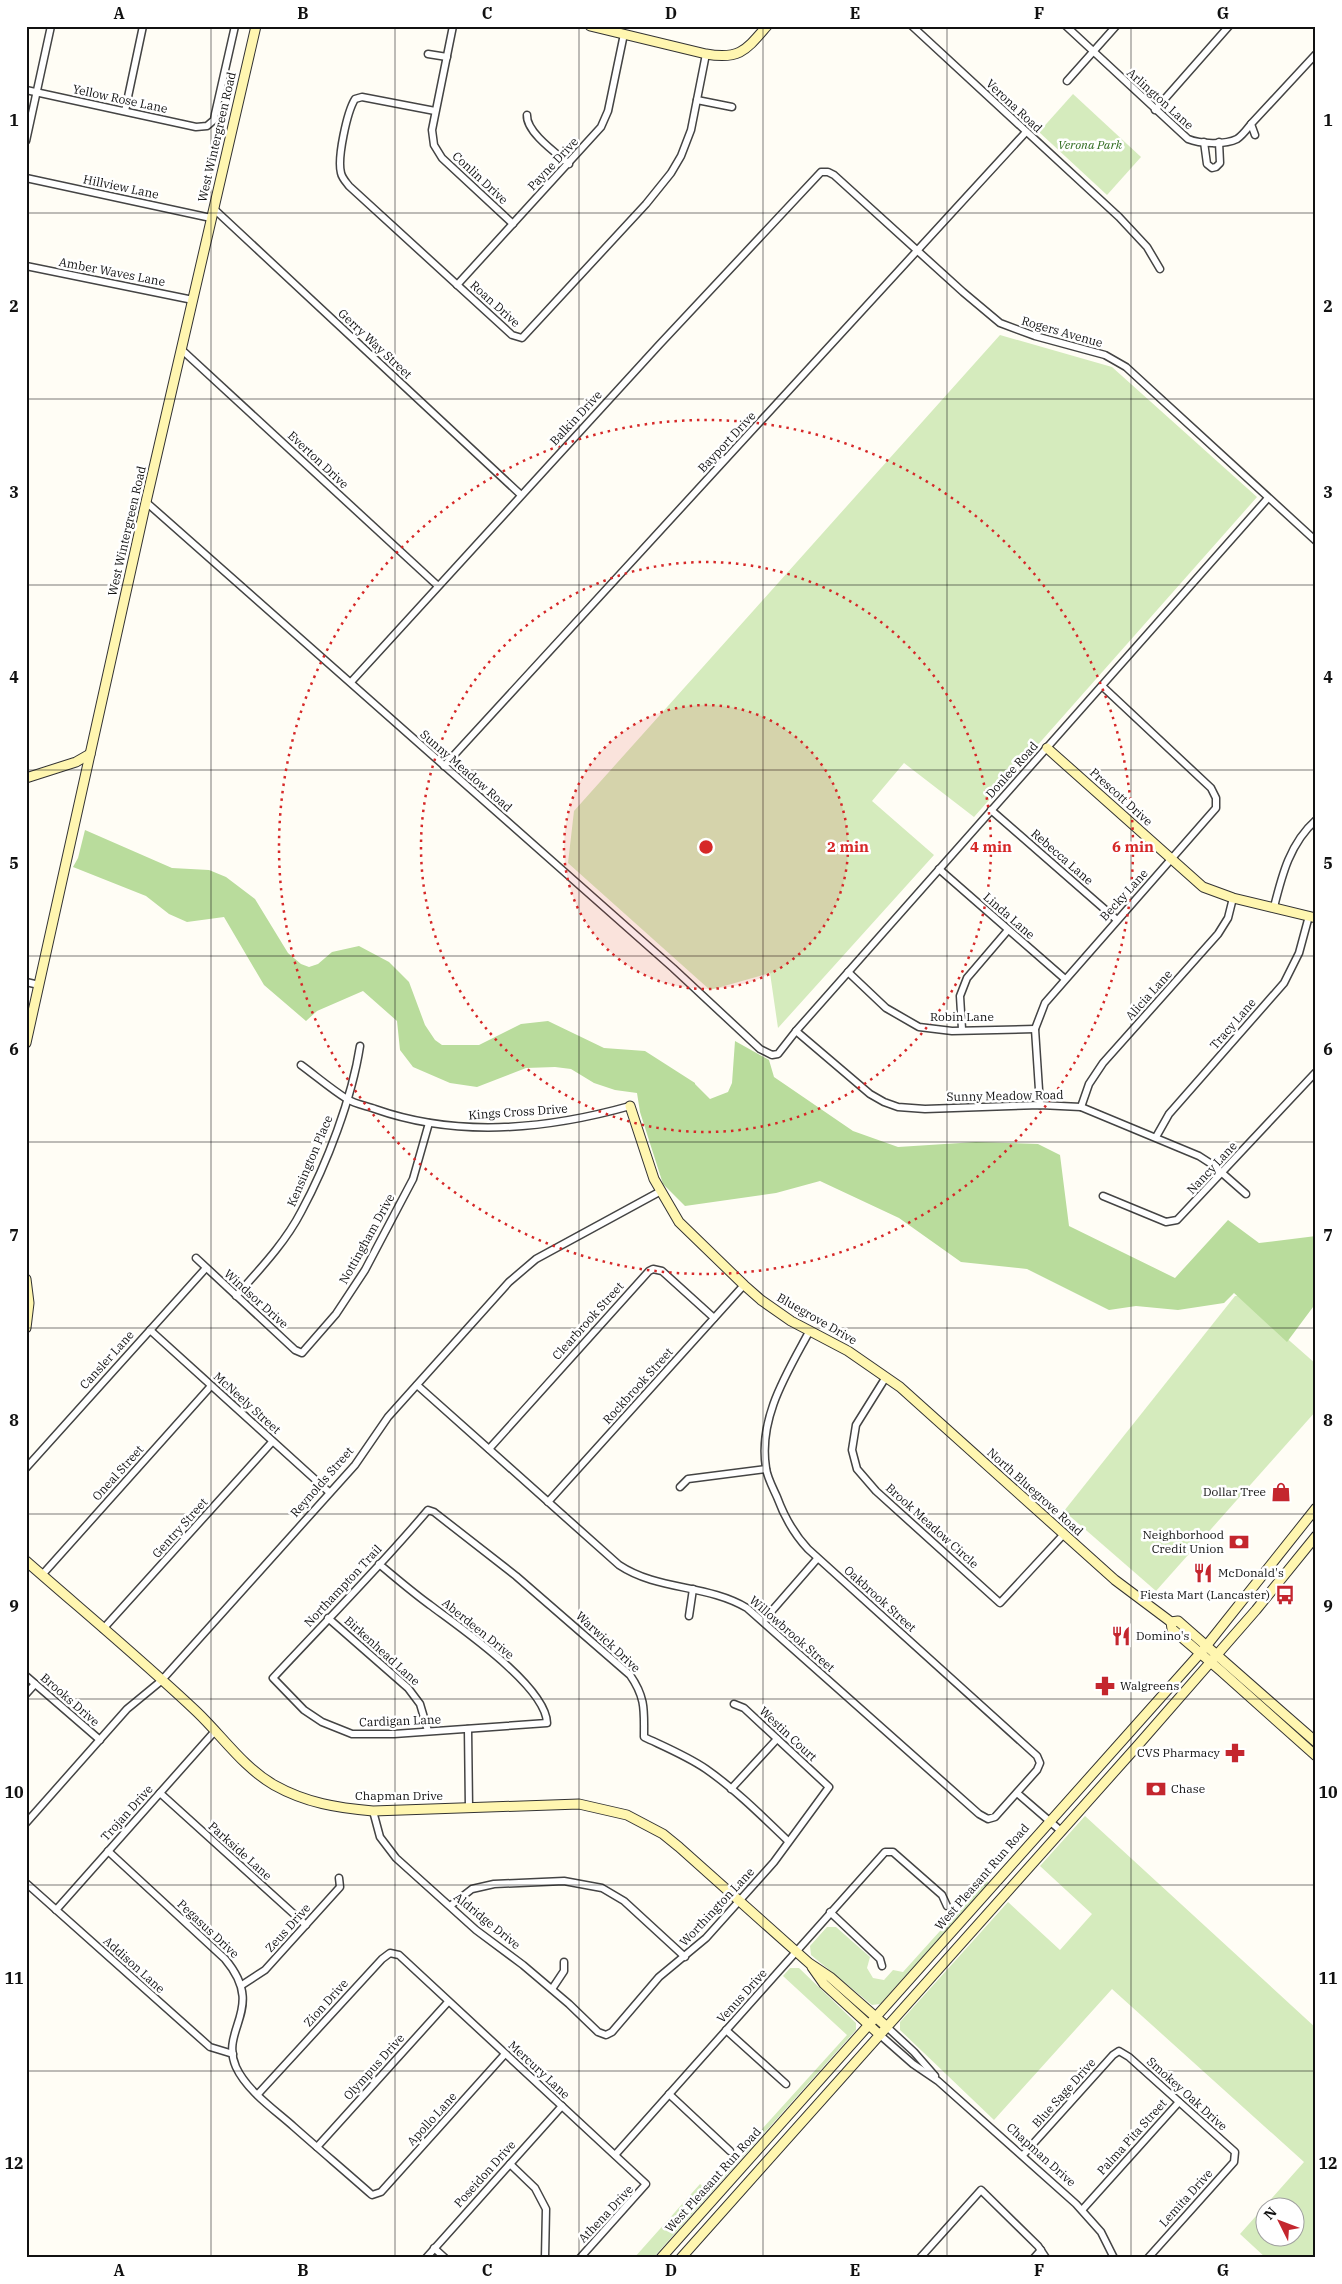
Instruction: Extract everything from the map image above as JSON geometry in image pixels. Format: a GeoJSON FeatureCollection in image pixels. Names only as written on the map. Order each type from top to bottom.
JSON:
{"type":"FeatureCollection","features":[{"type":"Feature","properties":{"kind":"main road","name":"West Wintergreen Road"},"geometry":{"type":"LineString","coordinates":[[26,1043],[146,502],[256,26]]}},
{"type":"Feature","properties":{"kind":"main road"},"geometry":{"type":"LineString","coordinates":[[590,26],[706,54],[735,56],[743,52],[768,26]]}},
{"type":"Feature","properties":{"kind":"main road","name":"Prescott Drive"},"geometry":{"type":"LineString","coordinates":[[1047,748],[1203,887],[1233,898],[1312,917]]}},
{"type":"Feature","properties":{"kind":"main road"},"geometry":{"type":"LineString","coordinates":[[26,778],[76,762],[90,754]]}},
{"type":"Feature","properties":{"kind":"main road"},"geometry":{"type":"LineString","coordinates":[[630,1106],[654,1179],[661,1191]]}},
{"type":"Feature","properties":{"kind":"main road","name":"Bluegrove Drive"},"geometry":{"type":"LineString","coordinates":[[661,1191],[679,1222],[762,1300],[810,1332],[848,1351],[886,1377]]}},
{"type":"Feature","properties":{"kind":"main road"},"geometry":{"type":"LineString","coordinates":[[26,1279],[29,1303],[26,1328]]}},
{"type":"Feature","properties":{"kind":"main road","name":"North Bluegrove Road"},"geometry":{"type":"LineString","coordinates":[[886,1377],[1115,1580],[1171,1622],[1178,1621],[1316,1742]]}},
{"type":"Feature","properties":{"kind":"main road","name":"West Pleasant Run Road"},"geometry":{"type":"LineString","coordinates":[[660,2258],[1200,1653],[1316,1508]]}},
{"type":"Feature","properties":{"kind":"main road"},"geometry":{"type":"LineString","coordinates":[[681,2258],[1139,1744],[1211,1662],[1316,1536]]}},
{"type":"Feature","properties":{"kind":"main road"},"geometry":{"type":"LineString","coordinates":[[1277,1556],[1292,1566]]}},
{"type":"Feature","properties":{"kind":"main road","name":"Chapman Drive"},"geometry":{"type":"LineString","coordinates":[[26,1561],[104,1629],[215,1731],[245,1764],[274,1785],[302,1799],[327,1806],[373,1811],[580,1804],[617,1811],[645,1823],[663,1834],[796,1952],[830,1977],[887,2027]]}},
{"type":"Feature","properties":{"kind":"main road","name":"North Bluegrove Road"},"geometry":{"type":"LineString","coordinates":[[1171,1622],[1172,1630],[1211,1662],[1316,1756]]}},
{"type":"Feature","properties":{"kind":"main road"},"geometry":{"type":"LineString","coordinates":[[1277,1722],[1284,1714]]}},
{"type":"Feature","properties":{"kind":"main road"},"geometry":{"type":"LineString","coordinates":[[1128,1733],[1139,1744]]}},
{"type":"Feature","properties":{"kind":"main road"},"geometry":{"type":"LineString","coordinates":[[1299,1741],[1306,1733]]}},
{"type":"Feature","properties":{"kind":"main road"},"geometry":{"type":"LineString","coordinates":[[995,1882],[1007,1893]]}},
{"type":"Feature","properties":{"kind":"main road","name":"Chapman Drive"},"geometry":{"type":"LineString","coordinates":[[809,1963],[824,1984],[880,2035]]}},
{"type":"Feature","properties":{"kind":"main road"},"geometry":{"type":"LineString","coordinates":[[795,2107],[806,2118]]}},
{"type":"Feature","properties":{"kind":"street"},"geometry":{"type":"LineString","coordinates":[[26,141],[51,26]]}},
{"type":"Feature","properties":{"kind":"street"},"geometry":{"type":"LineString","coordinates":[[124,111],[143,26]]}},
{"type":"Feature","properties":{"kind":"street","name":"Yellow Rose Lane"},"geometry":{"type":"LineString","coordinates":[[26,90],[203,128],[210,125],[215,114],[234,26]]}},
{"type":"Feature","properties":{"kind":"street","name":"Conlin Drive"},"geometry":{"type":"LineString","coordinates":[[453,26],[435,111],[432,137],[437,152],[513,224]]}},
{"type":"Feature","properties":{"kind":"street","name":"Verona Road"},"geometry":{"type":"LineString","coordinates":[[912,26],[1119,217],[1147,247],[1160,269]]}},
{"type":"Feature","properties":{"kind":"street","name":"Arlington Lane"},"geometry":{"type":"LineString","coordinates":[[1066,26],[1154,110],[1184,137],[1194,142],[1235,140],[1316,54]]}},
{"type":"Feature","properties":{"kind":"street"},"geometry":{"type":"LineString","coordinates":[[1067,81],[1116,26]]}},
{"type":"Feature","properties":{"kind":"street"},"geometry":{"type":"LineString","coordinates":[[1154,110],[1229,26]]}},
{"type":"Feature","properties":{"kind":"street","name":"Payne Drive"},"geometry":{"type":"LineString","coordinates":[[457,285],[597,132],[608,111],[624,34]]}},
{"type":"Feature","properties":{"kind":"street"},"geometry":{"type":"LineString","coordinates":[[428,54],[447,57]]}},
{"type":"Feature","properties":{"kind":"street","name":"Roan Drive"},"geometry":{"type":"LineString","coordinates":[[435,111],[362,97],[355,99],[344,138],[340,166],[341,174],[349,186],[512,336],[522,338],[646,204],[671,173],[691,130],[706,54]]}},
{"type":"Feature","properties":{"kind":"street"},"geometry":{"type":"LineString","coordinates":[[697,100],[732,107]]}},
{"type":"Feature","properties":{"kind":"street"},"geometry":{"type":"LineString","coordinates":[[527,115],[526,121],[531,129],[569,164]]}},
{"type":"Feature","properties":{"kind":"street"},"geometry":{"type":"LineString","coordinates":[[1251,124],[1255,134]]}},
{"type":"Feature","properties":{"kind":"street","name":"Bayport Drive"},"geometry":{"type":"LineString","coordinates":[[444,766],[1026,132]]}},
{"type":"Feature","properties":{"kind":"street"},"geometry":{"type":"LineString","coordinates":[[1204,142],[1206,164],[1212,168],[1220,163],[1219,142]]}},
{"type":"Feature","properties":{"kind":"street","name":"Rogers Avenue"},"geometry":{"type":"LineString","coordinates":[[821,172],[828,172],[834,175],[1000,323],[1035,336],[1105,355],[1126,367],[1316,541]]}},
{"type":"Feature","properties":{"kind":"street","name":"Balkin Drive"},"geometry":{"type":"LineString","coordinates":[[351,682],[521,495],[821,172]]}},
{"type":"Feature","properties":{"kind":"street","name":"Hillview Lane"},"geometry":{"type":"LineString","coordinates":[[26,178],[212,218]]}},
{"type":"Feature","properties":{"kind":"street","name":"Gerry Way Street"},"geometry":{"type":"LineString","coordinates":[[214,209],[521,495]]}},
{"type":"Feature","properties":{"kind":"street","name":"Amber Waves Lane"},"geometry":{"type":"LineString","coordinates":[[26,266],[193,300]]}},
{"type":"Feature","properties":{"kind":"street","name":"Everton Drive"},"geometry":{"type":"LineString","coordinates":[[182,350],[438,586]]}},
{"type":"Feature","properties":{"kind":"street","name":"Donlee Road"},"geometry":{"type":"LineString","coordinates":[[772,1055],[778,1054],[848,972],[1268,498]]}},
{"type":"Feature","properties":{"kind":"street","name":"Sunny Meadow Road"},"geometry":{"type":"LineString","coordinates":[[146,502],[673,968],[760,1049],[772,1055]]}},
{"type":"Feature","properties":{"kind":"street","name":"Becky Lane"},"geometry":{"type":"LineString","coordinates":[[1040,1105],[1035,1029],[1045,1004],[1216,808],[1215,794],[1102,686]]}},
{"type":"Feature","properties":{"kind":"street","name":"Rebecca Lane"},"geometry":{"type":"LineString","coordinates":[[991,810],[1117,920]]}},
{"type":"Feature","properties":{"kind":"street"},"geometry":{"type":"LineString","coordinates":[[1274,907],[1288,858],[1298,839],[1316,820]]}},
{"type":"Feature","properties":{"kind":"street","name":"Linda Lane"},"geometry":{"type":"LineString","coordinates":[[939,870],[1065,979]]}},
{"type":"Feature","properties":{"kind":"street","name":"Alicia Lane"},"geometry":{"type":"LineString","coordinates":[[1081,1107],[1089,1084],[1103,1063],[1218,934],[1228,918],[1233,898]]}},
{"type":"Feature","properties":{"kind":"street","name":"Tracy Lane"},"geometry":{"type":"LineString","coordinates":[[1156,1137],[1169,1114],[1284,983],[1299,953],[1312,917]]}},
{"type":"Feature","properties":{"kind":"street"},"geometry":{"type":"LineString","coordinates":[[962,1029],[960,996],[967,978],[1008,930]]}},
{"type":"Feature","properties":{"kind":"street","name":"Robin Lane"},"geometry":{"type":"LineString","coordinates":[[848,972],[886,1008],[908,1023],[930,1030],[1035,1029]]}},
{"type":"Feature","properties":{"kind":"street"},"geometry":{"type":"LineString","coordinates":[[26,982],[39,985]]}},
{"type":"Feature","properties":{"kind":"street","name":"Sunny Meadow Road"},"geometry":{"type":"LineString","coordinates":[[796,1032],[870,1094],[884,1102],[898,1107],[924,1109],[1040,1105],[1081,1107],[1199,1156],[1246,1194]]}},
{"type":"Feature","properties":{"kind":"street","name":"Kensington Place"},"geometry":{"type":"LineString","coordinates":[[236,1296],[280,1243],[301,1212],[320,1170],[347,1099],[360,1046]]}},
{"type":"Feature","properties":{"kind":"street","name":"Kings Cross Drive"},"geometry":{"type":"LineString","coordinates":[[301,1065],[347,1099],[400,1118],[429,1123],[488,1128],[572,1120],[630,1106]]}},
{"type":"Feature","properties":{"kind":"street","name":"Nancy Lane"},"geometry":{"type":"LineString","coordinates":[[1104,1196],[1166,1222],[1174,1222],[1180,1218],[1316,1072]]}},
{"type":"Feature","properties":{"kind":"street","name":"Nottingham Drive"},"geometry":{"type":"LineString","coordinates":[[302,1353],[336,1314],[365,1270],[413,1179],[429,1123]]}},
{"type":"Feature","properties":{"kind":"street","name":"Reynolds Street"},"geometry":{"type":"LineString","coordinates":[[26,1822],[127,1709],[161,1681],[355,1465],[388,1417],[524,1267],[661,1191]]}},
{"type":"Feature","properties":{"kind":"street","name":"Windsor Drive"},"geometry":{"type":"LineString","coordinates":[[196,1258],[295,1350],[302,1353]]}},
{"type":"Feature","properties":{"kind":"street","name":"Cansler Lane"},"geometry":{"type":"LineString","coordinates":[[26,1468],[206,1268]]}},
{"type":"Feature","properties":{"kind":"street","name":"Clearbrook Street"},"geometry":{"type":"LineString","coordinates":[[489,1449],[649,1271],[653,1269],[662,1271],[714,1318]]}},
{"type":"Feature","properties":{"kind":"street","name":"Rockbrook Street"},"geometry":{"type":"LineString","coordinates":[[548,1502],[744,1285]]}},
{"type":"Feature","properties":{"kind":"street","name":"McNeely Street"},"geometry":{"type":"LineString","coordinates":[[150,1330],[329,1492]]}},
{"type":"Feature","properties":{"kind":"street","name":"Oakbrook Street"},"geometry":{"type":"LineString","coordinates":[[810,1332],[782,1382],[773,1403],[766,1444],[766,1469],[788,1524],[799,1540],[817,1559],[1033,1751],[1039,1766],[1017,1793]]}},
{"type":"Feature","properties":{"kind":"street","name":"Brook Meadow Circle"},"geometry":{"type":"LineString","coordinates":[[886,1377],[856,1425],[852,1450],[857,1469],[870,1486],[1000,1603],[1064,1534]]}},
{"type":"Feature","properties":{"kind":"street","name":"Willowbrook Street"},"geometry":{"type":"LineString","coordinates":[[416,1385],[618,1565],[631,1573],[655,1582],[693,1589],[735,1601],[763,1621],[979,1814],[988,1819],[995,1817],[1017,1793]]}},
{"type":"Feature","properties":{"kind":"street","name":"Oneal Street"},"geometry":{"type":"LineString","coordinates":[[42,1575],[211,1386]]}},
{"type":"Feature","properties":{"kind":"street","name":"Gentry Street"},"geometry":{"type":"LineString","coordinates":[[104,1629],[272,1442]]}},
{"type":"Feature","properties":{"kind":"street"},"geometry":{"type":"LineString","coordinates":[[680,1487],[688,1479],[766,1469]]}},
{"type":"Feature","properties":{"kind":"street","name":"Northampton Trail"},"geometry":{"type":"LineString","coordinates":[[273,1678],[428,1510]]}},
{"type":"Feature","properties":{"kind":"street","name":"Warwick Drive"},"geometry":{"type":"LineString","coordinates":[[428,1510],[434,1512],[516,1576],[630,1675],[638,1686],[644,1702],[644,1737],[695,1762],[731,1790],[788,1841]]}},
{"type":"Feature","properties":{"kind":"street"},"geometry":{"type":"LineString","coordinates":[[763,1621],[817,1559]]}},
{"type":"Feature","properties":{"kind":"street","name":"Aberdeen Drive"},"geometry":{"type":"LineString","coordinates":[[379,1564],[462,1629],[519,1677],[539,1701],[547,1716],[547,1723]]}},
{"type":"Feature","properties":{"kind":"street"},"geometry":{"type":"LineString","coordinates":[[689,1616],[693,1589]]}},
{"type":"Feature","properties":{"kind":"street","name":"Birkenhead Lane"},"geometry":{"type":"LineString","coordinates":[[328,1618],[408,1688],[420,1704],[428,1731]]}},
{"type":"Feature","properties":{"kind":"street","name":"Brooks Drive"},"geometry":{"type":"LineString","coordinates":[[26,1676],[100,1740]]}},
{"type":"Feature","properties":{"kind":"street","name":"Cardigan Lane"},"geometry":{"type":"LineString","coordinates":[[273,1678],[304,1710],[322,1722],[352,1734],[468,1729],[547,1723]]}},
{"type":"Feature","properties":{"kind":"street"},"geometry":{"type":"LineString","coordinates":[[26,1694],[35,1684]]}},
{"type":"Feature","properties":{"kind":"street","name":"Westin Court"},"geometry":{"type":"LineString","coordinates":[[734,1704],[744,1708],[826,1784]]}},
{"type":"Feature","properties":{"kind":"street"},"geometry":{"type":"LineString","coordinates":[[468,1729],[469,1808]]}},
{"type":"Feature","properties":{"kind":"street","name":"Trojan Drive"},"geometry":{"type":"LineString","coordinates":[[56,1910],[215,1731]]}},
{"type":"Feature","properties":{"kind":"street"},"geometry":{"type":"LineString","coordinates":[[731,1790],[777,1739]]}},
{"type":"Feature","properties":{"kind":"street","name":"Worthington Lane"},"geometry":{"type":"LineString","coordinates":[[606,2035],[612,2032],[659,1978],[706,1938],[774,1862],[788,1841],[827,1792],[829,1787],[826,1784]]}},
{"type":"Feature","properties":{"kind":"street","name":"Parkside Lane"},"geometry":{"type":"LineString","coordinates":[[160,1793],[306,1925]]}},
{"type":"Feature","properties":{"kind":"street"},"geometry":{"type":"LineString","coordinates":[[1017,1793],[1061,1831]]}},
{"type":"Feature","properties":{"kind":"street","name":"Aldridge Drive"},"geometry":{"type":"LineString","coordinates":[[373,1811],[380,1837],[386,1848],[476,1930],[552,1989],[598,2032],[606,2035]]}},
{"type":"Feature","properties":{"kind":"street","name":"Pegasus Drive"},"geometry":{"type":"LineString","coordinates":[[108,1851],[225,1959],[236,1972],[242,1985]]}},
{"type":"Feature","properties":{"kind":"street","name":"Venus Drive"},"geometry":{"type":"LineString","coordinates":[[615,2155],[885,1852],[893,1852],[942,1895],[947,1906]]}},
{"type":"Feature","properties":{"kind":"street","name":"Zeus Drive"},"geometry":{"type":"LineString","coordinates":[[242,1985],[265,1970],[306,1925],[340,1887],[339,1878]]}},
{"type":"Feature","properties":{"kind":"street"},"geometry":{"type":"LineString","coordinates":[[450,1906],[467,1891],[479,1886],[537,1882],[578,1882],[602,1888],[624,1901],[685,1957]]}},
{"type":"Feature","properties":{"kind":"street","name":"Addison Lane"},"geometry":{"type":"LineString","coordinates":[[26,1884],[210,2048],[233,2054]]}},
{"type":"Feature","properties":{"kind":"street"},"geometry":{"type":"LineString","coordinates":[[830,1912],[880,1959],[882,1966]]}},
{"type":"Feature","properties":{"kind":"street","name":"Zion Drive"},"geometry":{"type":"LineString","coordinates":[[258,2094],[382,1959],[390,1953],[399,1955],[416,1972]]}},
{"type":"Feature","properties":{"kind":"street"},"geometry":{"type":"LineString","coordinates":[[552,1989],[564,1971],[564,1962]]}},
{"type":"Feature","properties":{"kind":"street","name":"Mercury Lane"},"geometry":{"type":"LineString","coordinates":[[416,1972],[646,2184]]}},
{"type":"Feature","properties":{"kind":"street"},"geometry":{"type":"LineString","coordinates":[[242,1985],[244,2002],[233,2054],[236,2066],[244,2080],[258,2094],[318,2147]]}},
{"type":"Feature","properties":{"kind":"street","name":"Olympus Drive"},"geometry":{"type":"LineString","coordinates":[[318,2147],[448,2002]]}},
{"type":"Feature","properties":{"kind":"street","name":"Chapman Drive"},"geometry":{"type":"LineString","coordinates":[[887,2027],[927,2066],[938,2081]]}},
{"type":"Feature","properties":{"kind":"street"},"geometry":{"type":"LineString","coordinates":[[726,2030],[786,2084]]}},
{"type":"Feature","properties":{"kind":"street","name":"Chapman Drive"},"geometry":{"type":"LineString","coordinates":[[880,2035],[913,2064],[938,2081],[1023,2155],[1082,2210],[1101,2232],[1114,2258]]}},
{"type":"Feature","properties":{"kind":"street","name":"Blue Sage Drive"},"geometry":{"type":"LineString","coordinates":[[1023,2155],[1113,2055],[1119,2051],[1125,2054]]}},
{"type":"Feature","properties":{"kind":"street","name":"Apollo Lane"},"geometry":{"type":"LineString","coordinates":[[318,2147],[372,2195],[381,2192],[505,2054]]}},
{"type":"Feature","properties":{"kind":"street","name":"Smokey Oak Drive"},"geometry":{"type":"LineString","coordinates":[[1125,2054],[1235,2152]]}},
{"type":"Feature","properties":{"kind":"street"},"geometry":{"type":"LineString","coordinates":[[669,2094],[730,2151]]}},
{"type":"Feature","properties":{"kind":"street","name":"Palma Pita Street"},"geometry":{"type":"LineString","coordinates":[[1082,2210],[1179,2102]]}},
{"type":"Feature","properties":{"kind":"street","name":"Poseidon Drive"},"geometry":{"type":"LineString","coordinates":[[426,2258],[562,2106]]}},
{"type":"Feature","properties":{"kind":"street","name":"Lemita Drive"},"geometry":{"type":"LineString","coordinates":[[1148,2258],[1234,2162],[1235,2152]]}},
{"type":"Feature","properties":{"kind":"street"},"geometry":{"type":"LineString","coordinates":[[510,2164],[535,2188],[546,2209],[545,2258]]}},
{"type":"Feature","properties":{"kind":"street","name":"Athena Drive"},"geometry":{"type":"LineString","coordinates":[[580,2258],[646,2184]]}},
{"type":"Feature","properties":{"kind":"street"},"geometry":{"type":"LineString","coordinates":[[920,2258],[981,2190],[1041,2250],[1046,2258]]}},
{"type":"Feature","properties":{"kind":"street"},"geometry":{"type":"LineString","coordinates":[[434,2248],[445,2258]]}},
{"type":"Feature","properties":{"kind":"street"},"geometry":{"type":"LineString","coordinates":[[1034,2258],[1041,2250]]}},
{"type":"Feature","properties":{"kind":"green space","name":"Verona Park"},"geometry":{"type":"Polygon","coordinates":[[[1073,94],[1141,157],[1107,195],[1039,132],[1073,94]]]}},
{"type":"Feature","properties":{"kind":"green space"},"geometry":{"type":"Polygon","coordinates":[[[1000,335],[1112,367],[1257,497],[974,817],[904,763],[872,801],[934,855],[778,1028],[770,973],[710,990],[568,863],[574,811],[1000,335]]]}},
{"type":"Feature","properties":{"kind":"green space"},"geometry":{"type":"Polygon","coordinates":[[[85,830],[172,868],[209,870],[226,877],[255,899],[288,953],[301,964],[309,967],[318,964],[332,952],[359,946],[389,962],[409,982],[425,1025],[435,1040],[442,1045],[479,1045],[521,1024],[548,1021],[604,1048],[645,1051],[695,1083],[710,1099],[728,1092],[732,1083],[735,1041],[769,1060],[774,1077],[853,1131],[898,1147],[976,1142],[1038,1144],[1060,1155],[1069,1226],[1175,1278],[1228,1220],[1259,1243],[1316,1236],[1316,1303],[1287,1342],[1234,1293],[1224,1303],[1178,1310],[1136,1306],[1109,1310],[1027,1269],[961,1262],[899,1218],[820,1181],[776,1193],[685,1206],[663,1184],[640,1112],[637,1093],[615,1090],[594,1083],[571,1069],[555,1067],[526,1068],[477,1087],[450,1083],[413,1067],[400,1050],[397,1021],[363,991],[317,1011],[306,1021],[264,985],[224,917],[187,922],[169,914],[146,896],[73,867],[78,858],[85,830]]]}},
{"type":"Feature","properties":{"kind":"green space"},"geometry":{"type":"Polygon","coordinates":[[[1235,1296],[1239,1296],[1316,1364],[1316,1411],[1156,1591],[1064,1511],[1235,1296]]]}},
{"type":"Feature","properties":{"kind":"green space"},"geometry":{"type":"Polygon","coordinates":[[[1085,1816],[1316,2028],[1316,2258],[1266,2258],[1240,2234],[1254,2218],[1254,2246],[1304,2246],[1304,2196],[1274,2196],[1304,2162],[1112,1989],[994,2120],[900,2030],[900,2022],[1008,1902],[1060,1950],[1092,1914],[1040,1866],[1085,1816]]]}},
{"type":"Feature","properties":{"kind":"green space"},"geometry":{"type":"Polygon","coordinates":[[[986,1880],[989,1883],[880,2004],[872,2005],[811,1955],[810,1946],[827,1927],[836,1927],[870,1957],[867,1968],[873,1978],[884,1980],[893,1970],[903,1972],[986,1880]]]}},
{"type":"Feature","properties":{"kind":"green space"},"geometry":{"type":"Polygon","coordinates":[[[790,1968],[799,1968],[856,2023],[856,2030],[653,2258],[634,2258],[700,2184],[707,2190],[847,2035],[783,1976],[790,1968]]]}},
{"type":"Feature","properties":{"kind":"place","name":"Dollar Tree"},"geometry":{"type":"Point","coordinates":[1281,1492]}},
{"type":"Feature","properties":{"kind":"place","name":"Neighborhood Credit Union"},"geometry":{"type":"Point","coordinates":[1239,1542]}},
{"type":"Feature","properties":{"kind":"place","name":"McDonald's"},"geometry":{"type":"Point","coordinates":[1203,1573]}},
{"type":"Feature","properties":{"kind":"place","name":"Fiesta Mart (Lancaster)"},"geometry":{"type":"Point","coordinates":[1285,1595]}},
{"type":"Feature","properties":{"kind":"place","name":"Domino's"},"geometry":{"type":"Point","coordinates":[1121,1636]}},
{"type":"Feature","properties":{"kind":"place","name":"Walgreens"},"geometry":{"type":"Point","coordinates":[1105,1686]}},
{"type":"Feature","properties":{"kind":"place","name":"CVS Pharmacy"},"geometry":{"type":"Point","coordinates":[1235,1753]}},
{"type":"Feature","properties":{"kind":"place","name":"Chase"},"geometry":{"type":"Point","coordinates":[1156,1789]}}]}
